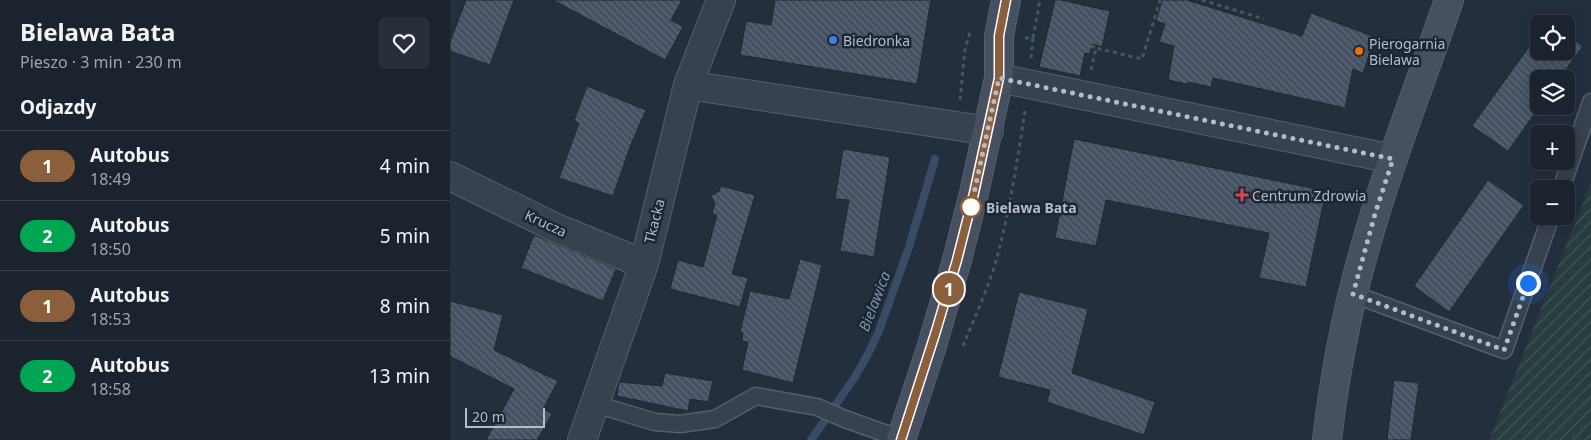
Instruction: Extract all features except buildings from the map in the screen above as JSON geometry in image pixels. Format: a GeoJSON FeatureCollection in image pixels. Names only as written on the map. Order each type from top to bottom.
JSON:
{"type":"FeatureCollection","features":[{"type":"Feature","properties":{"kind":"street","name":"Tkacka"},"geometry":{"type":"LineString","coordinates":[[582,440],[644,264],[688,84],[721,0]]}},
{"type":"Feature","properties":{"kind":"street"},"geometry":{"type":"LineString","coordinates":[[901,440],[921,381],[957,260],[989,131],[999,78],[999,36],[1006,0]]}},
{"type":"Feature","properties":{"kind":"street"},"geometry":{"type":"LineString","coordinates":[[1328,440],[1336,372],[1353,294],[1375,214],[1449,0]]}},
{"type":"Feature","properties":{"kind":"street"},"geometry":{"type":"LineString","coordinates":[[999,78],[1393,159]]}},
{"type":"Feature","properties":{"kind":"street"},"geometry":{"type":"LineString","coordinates":[[688,84],[989,131]]}},
{"type":"Feature","properties":{"kind":"street","name":"Krucza"},"geometry":{"type":"LineString","coordinates":[[450,176],[556,228],[644,264]]}},
{"type":"Feature","properties":{"kind":"lane"},"geometry":{"type":"LineString","coordinates":[[1564,180],[1591,102]]}},
{"type":"Feature","properties":{"kind":"lane"},"geometry":{"type":"LineString","coordinates":[[1353,294],[1504,350],[1548,225]]}},
{"type":"Feature","properties":{"kind":"lane"},"geometry":{"type":"LineString","coordinates":[[594,404],[655,422],[680,424],[715,419],[756,396],[817,406],[845,419],[901,440]]}},
{"type":"Feature","properties":{"kind":"path"},"geometry":{"type":"LineString","coordinates":[[1092,46],[1142,59],[1160,0]]}},
{"type":"Feature","properties":{"kind":"path"},"geometry":{"type":"LineString","coordinates":[[1202,0],[1264,19]]}},
{"type":"Feature","properties":{"kind":"path"},"geometry":{"type":"LineString","coordinates":[[1091,72],[1096,48]]}},
{"type":"Feature","properties":{"kind":"green space"},"geometry":{"type":"Polygon","coordinates":[[[1591,183],[1591,440],[1489,440],[1575,225],[1591,183]]]}},
{"type":"Feature","properties":{"kind":"waterway","name":"Bielawica"},"geometry":{"type":"LineString","coordinates":[[811,440],[855,377],[879,331],[909,247],[935,159]]}},
{"type":"Feature","properties":{"kind":"bus line","name":"1"},"geometry":{"type":"LineString","coordinates":[[901,440],[957,260],[989,131],[999,78],[999,36],[1006,0]]}},
{"type":"Feature","properties":{"kind":"place","name":"Biedronka"},"geometry":{"type":"Point","coordinates":[833,40]}},
{"type":"Feature","properties":{"kind":"place","name":"Pierogarnia Bielawa"},"geometry":{"type":"Point","coordinates":[1359,51]}},
{"type":"Feature","properties":{"kind":"place","name":"Centrum Zdrowia"},"geometry":{"type":"Point","coordinates":[1242,195]}},
{"type":"Feature","properties":{"kind":"place","name":"Bielawa Bata"},"geometry":{"type":"Point","coordinates":[971,207]}},
{"type":"Feature","properties":{"kind":"route"},"geometry":{"type":"LineString","coordinates":[[971,207],[999,78],[1393,159],[1360,263],[1353,294],[1504,350],[1528,283]]}}]}
